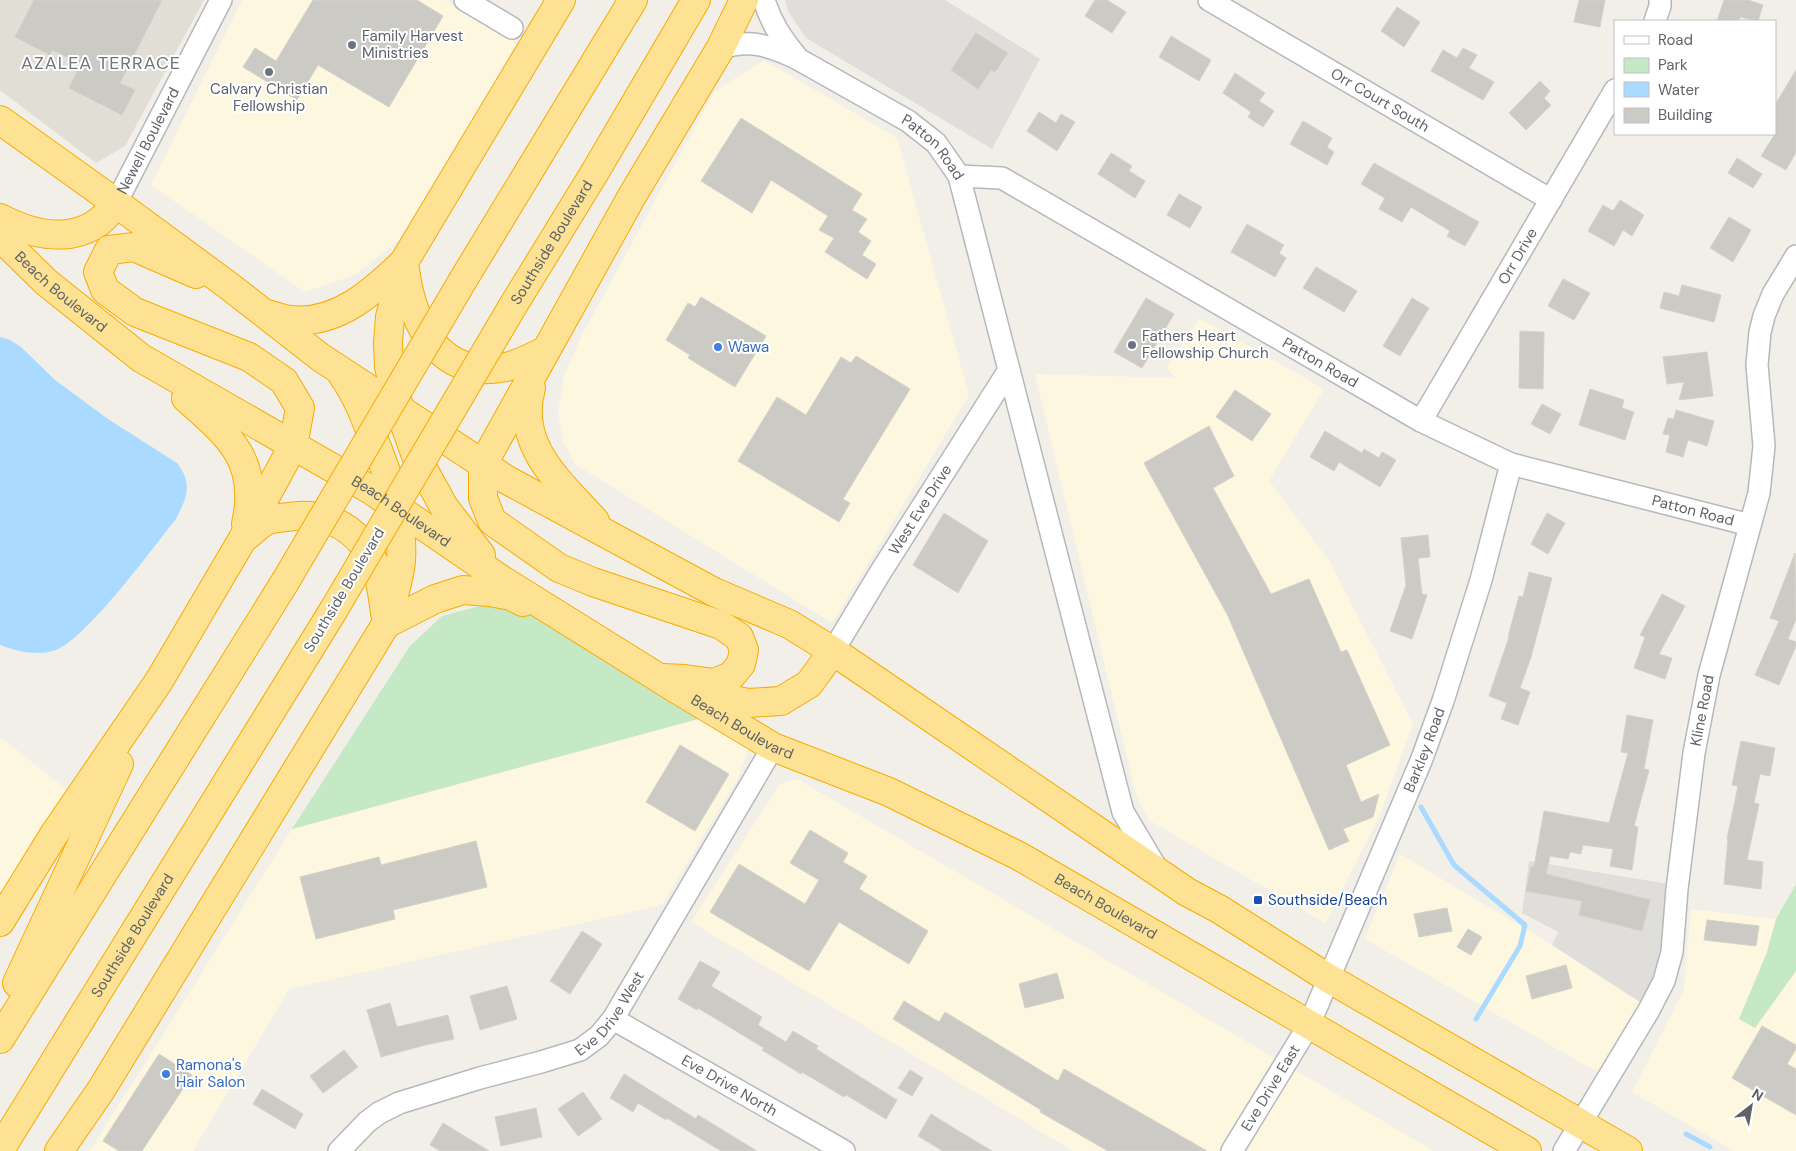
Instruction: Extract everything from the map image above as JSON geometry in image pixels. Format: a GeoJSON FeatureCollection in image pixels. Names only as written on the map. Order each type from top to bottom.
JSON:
{"type":"FeatureCollection","features":[{"type":"Feature","properties":{"kind":"highway"},"geometry":{"type":"LineString","coordinates":[[264,314],[290,320],[312,319],[334,314],[370,293],[404,262],[561,0]]}},
{"type":"Feature","properties":{"kind":"highway"},"geometry":{"type":"LineString","coordinates":[[504,96],[578,0]]}},
{"type":"Feature","properties":{"kind":"highway"},"geometry":{"type":"LineString","coordinates":[[0,1039],[285,582],[463,280],[633,0]]}},
{"type":"Feature","properties":{"kind":"highway","name":"Southside Boulevard"},"geometry":{"type":"LineString","coordinates":[[0,1150],[333,611],[696,0]]}},
{"type":"Feature","properties":{"kind":"highway"},"geometry":{"type":"LineString","coordinates":[[632,196],[725,0]]}},
{"type":"Feature","properties":{"kind":"highway"},"geometry":{"type":"LineString","coordinates":[[667,683],[685,679],[714,684],[731,676],[741,664],[744,650],[739,638],[721,625],[593,582],[559,568],[518,541],[492,521],[483,498],[483,464],[632,196],[720,49],[744,0]]}},
{"type":"Feature","properties":{"kind":"highway"},"geometry":{"type":"LineString","coordinates":[[0,120],[229,286],[339,370],[507,480],[714,592],[789,624],[833,651],[1160,874],[1328,978],[1628,1151]]}},
{"type":"Feature","properties":{"kind":"highway"},"geometry":{"type":"LineString","coordinates":[[0,218],[31,232],[65,234],[96,224],[104,219],[116,203]]}},
{"type":"Feature","properties":{"kind":"highway","name":"Beach Boulevard"},"geometry":{"type":"LineString","coordinates":[[0,237],[46,282],[141,358],[371,490],[502,580],[773,747],[889,792],[1019,856],[1527,1151]]}},
{"type":"Feature","properties":{"kind":"highway"},"geometry":{"type":"LineString","coordinates":[[0,922],[55,833],[159,681],[242,540],[293,446],[300,408],[284,381],[249,356],[135,312],[106,290],[98,272],[109,250],[134,247],[176,267],[229,286]]}},
{"type":"Feature","properties":{"kind":"highway"},"geometry":{"type":"LineString","coordinates":[[404,262],[413,307],[422,329],[432,344],[448,357],[466,366],[486,369],[506,367],[545,351]]}},
{"type":"Feature","properties":{"kind":"highway"},"geometry":{"type":"LineString","coordinates":[[404,262],[390,317],[388,343],[389,367],[400,411],[416,456],[444,507],[502,580]]}},
{"type":"Feature","properties":{"kind":"highway"},"geometry":{"type":"LineString","coordinates":[[545,351],[532,383],[527,402],[527,420],[532,440],[544,465],[612,538]]}},
{"type":"Feature","properties":{"kind":"highway"},"geometry":{"type":"LineString","coordinates":[[141,358],[222,430],[233,443],[240,456],[248,483],[249,509],[242,540]]}},
{"type":"Feature","properties":{"kind":"highway"},"geometry":{"type":"LineString","coordinates":[[59,1151],[101,1090],[386,624],[401,561],[399,520],[385,466],[357,399],[339,370]]}},
{"type":"Feature","properties":{"kind":"highway"},"geometry":{"type":"LineString","coordinates":[[242,540],[266,521],[280,518],[316,515],[333,521],[350,531],[364,545],[373,562],[379,579],[386,624]]}},
{"type":"Feature","properties":{"kind":"highway"},"geometry":{"type":"LineString","coordinates":[[386,624],[435,599],[463,590],[512,596],[589,635]]}},
{"type":"Feature","properties":{"kind":"highway"},"geometry":{"type":"LineString","coordinates":[[667,683],[748,703],[781,701],[809,684],[833,651]]}},
{"type":"Feature","properties":{"kind":"highway"},"geometry":{"type":"LineString","coordinates":[[0,1018],[31,954],[82,839],[159,681]]}},
{"type":"Feature","properties":{"kind":"street","name":"Newell Boulevard"},"geometry":{"type":"LineString","coordinates":[[116,203],[221,0]]}},
{"type":"Feature","properties":{"kind":"street"},"geometry":{"type":"LineString","coordinates":[[465,0],[512,28]]}},
{"type":"Feature","properties":{"kind":"street"},"geometry":{"type":"LineString","coordinates":[[764,0],[770,19],[780,37],[798,58]]}},
{"type":"Feature","properties":{"kind":"street","name":"Orr Court South"},"geometry":{"type":"LineString","coordinates":[[1209,0],[1551,200]]}},
{"type":"Feature","properties":{"kind":"street"},"geometry":{"type":"LineString","coordinates":[[1655,20],[1660,0]]}},
{"type":"Feature","properties":{"kind":"street"},"geometry":{"type":"LineString","coordinates":[[720,49],[733,44],[749,43],[764,45],[798,58]]}},
{"type":"Feature","properties":{"kind":"street","name":"Patton Road"},"geometry":{"type":"LineString","coordinates":[[798,58],[908,121],[936,143],[959,176],[1002,178],[1421,422],[1511,464],[1750,525]]}},
{"type":"Feature","properties":{"kind":"street","name":"Orr Drive"},"geometry":{"type":"LineString","coordinates":[[1421,422],[1614,92]]}},
{"type":"Feature","properties":{"kind":"street"},"geometry":{"type":"LineString","coordinates":[[959,176],[1123,812],[1160,874]]}},
{"type":"Feature","properties":{"kind":"street","name":"Kline Road"},"geometry":{"type":"LineString","coordinates":[[1564,1151],[1649,1010],[1664,981],[1672,952],[1677,889],[1694,753],[1709,675],[1759,493],[1764,446],[1757,365],[1760,332],[1764,316],[1774,294],[1796,256]]}},
{"type":"Feature","properties":{"kind":"street","name":"West Eve Drive"},"geometry":{"type":"LineString","coordinates":[[833,651],[880,573],[1009,370]]}},
{"type":"Feature","properties":{"kind":"street","name":"Barkley Road"},"geometry":{"type":"LineString","coordinates":[[1309,1025],[1421,761],[1443,702],[1481,580],[1511,464]]}},
{"type":"Feature","properties":{"kind":"street","name":"Eve Drive West"},"geometry":{"type":"LineString","coordinates":[[344,1149],[367,1122],[378,1113],[399,1103],[580,1050],[599,1036],[614,1020],[773,747]]}},
{"type":"Feature","properties":{"kind":"street","name":"Eve Drive North"},"geometry":{"type":"LineString","coordinates":[[614,1020],[844,1151]]}},
{"type":"Feature","properties":{"kind":"street","name":"Eve Drive East"},"geometry":{"type":"LineString","coordinates":[[1232,1151],[1309,1025]]}},
{"type":"Feature","properties":{"kind":"shaded area"},"geometry":{"type":"Polygon","coordinates":[[[0,0],[204,0],[125,146],[96,163],[0,90],[0,0]]]}},
{"type":"Feature","properties":{"kind":"shaded area"},"geometry":{"type":"Polygon","coordinates":[[[242,0],[445,0],[516,44],[399,240],[355,275],[305,292],[151,185],[242,0]]]}},
{"type":"Feature","properties":{"kind":"shaded area"},"geometry":{"type":"Polygon","coordinates":[[[785,0],[945,0],[1040,59],[992,149],[806,38],[788,11],[785,0]]]}},
{"type":"Feature","properties":{"kind":"shaded area"},"geometry":{"type":"Polygon","coordinates":[[[764,60],[897,138],[969,395],[832,623],[575,464],[563,441],[558,413],[564,376],[581,337],[714,92],[764,60]]]}},
{"type":"Feature","properties":{"kind":"shaded area"},"geometry":{"type":"Polygon","coordinates":[[[1199,318],[1324,389],[1269,481],[1330,562],[1413,724],[1379,817],[1325,923],[1149,820],[1136,795],[1035,374],[1176,378],[1167,368],[1199,318]]]}},
{"type":"Feature","properties":{"kind":"shaded area"},"geometry":{"type":"Polygon","coordinates":[[[702,718],[749,747],[738,778],[662,905],[289,989],[193,1151],[90,1151],[292,829],[702,718]]]}},
{"type":"Feature","properties":{"kind":"shaded area"},"geometry":{"type":"Polygon","coordinates":[[[0,737],[67,790],[0,898],[0,737]]]}},
{"type":"Feature","properties":{"kind":"shaded area"},"geometry":{"type":"Polygon","coordinates":[[[797,779],[1434,1151],[1073,1151],[691,922],[780,784],[797,779]]]}},
{"type":"Feature","properties":{"kind":"shaded area"},"geometry":{"type":"Polygon","coordinates":[[[1400,854],[1552,945],[1643,1004],[1599,1073],[1365,939],[1400,854]]]}},
{"type":"Feature","properties":{"kind":"shaded area"},"geometry":{"type":"Polygon","coordinates":[[[1529,861],[1669,884],[1661,960],[1643,1004],[1552,945],[1558,932],[1522,913],[1529,861]]]}},
{"type":"Feature","properties":{"kind":"shaded area"},"geometry":{"type":"Polygon","coordinates":[[[1691,909],[1776,919],[1767,952],[1755,1028],[1796,971],[1796,1151],[1734,1151],[1632,1092],[1684,989],[1691,909]]]}},
{"type":"Feature","properties":{"kind":"green space"},"geometry":{"type":"Polygon","coordinates":[[[502,600],[549,624],[702,718],[292,829],[410,646],[442,616],[502,600]]]}},
{"type":"Feature","properties":{"kind":"green space"},"geometry":{"type":"Polygon","coordinates":[[[1796,884],[1796,971],[1755,1028],[1739,1019],[1767,952],[1776,919],[1796,884]]]}},
{"type":"Feature","properties":{"kind":"water"},"geometry":{"type":"Polygon","coordinates":[[[0,337],[10,340],[21,347],[55,380],[108,419],[177,463],[182,470],[187,484],[183,504],[176,519],[135,571],[82,631],[66,644],[53,651],[26,652],[0,645],[0,337]]]}},
{"type":"Feature","properties":{"kind":"building"},"geometry":{"type":"Polygon","coordinates":[[[34,0],[162,0],[120,83],[135,90],[122,115],[69,88],[81,64],[52,50],[50,55],[15,37],[34,0]]]}},
{"type":"Feature","properties":{"kind":"building"},"geometry":{"type":"Polygon","coordinates":[[[313,0],[417,0],[443,16],[389,107],[318,65],[297,100],[243,67],[255,48],[276,61],[313,0]]]}},
{"type":"Feature","properties":{"kind":"building"},"geometry":{"type":"Polygon","coordinates":[[[1095,0],[1107,0],[1126,12],[1112,33],[1085,16],[1095,0]]]}},
{"type":"Feature","properties":{"kind":"building"},"geometry":{"type":"Polygon","coordinates":[[[1579,0],[1605,0],[1600,27],[1574,22],[1579,0]]]}},
{"type":"Feature","properties":{"kind":"building"},"geometry":{"type":"Polygon","coordinates":[[[1724,0],[1748,0],[1763,5],[1758,20],[1740,17],[1739,20],[1717,20],[1724,0]]]}},
{"type":"Feature","properties":{"kind":"building"},"geometry":{"type":"Polygon","coordinates":[[[1397,7],[1420,22],[1404,47],[1381,31],[1397,7]]]}},
{"type":"Feature","properties":{"kind":"building"},"geometry":{"type":"Polygon","coordinates":[[[976,33],[1008,53],[995,72],[991,70],[978,89],[951,70],[976,33]]]}},
{"type":"Feature","properties":{"kind":"building"},"geometry":{"type":"Polygon","coordinates":[[[1171,36],[1211,60],[1199,81],[1159,57],[1171,36]]]}},
{"type":"Feature","properties":{"kind":"building"},"geometry":{"type":"Polygon","coordinates":[[[1463,48],[1477,55],[1469,68],[1494,82],[1483,100],[1431,71],[1443,50],[1457,58],[1463,48]]]}},
{"type":"Feature","properties":{"kind":"building"},"geometry":{"type":"Polygon","coordinates":[[[1796,70],[1796,152],[1786,170],[1761,156],[1776,135],[1776,103],[1796,70]]]}},
{"type":"Feature","properties":{"kind":"building"},"geometry":{"type":"Polygon","coordinates":[[[1235,73],[1265,93],[1259,101],[1274,111],[1263,127],[1248,117],[1251,112],[1223,93],[1235,73]]]}},
{"type":"Feature","properties":{"kind":"building"},"geometry":{"type":"Polygon","coordinates":[[[1540,81],[1550,91],[1544,98],[1551,105],[1526,130],[1509,113],[1540,81]]]}},
{"type":"Feature","properties":{"kind":"building"},"geometry":{"type":"Polygon","coordinates":[[[1039,112],[1056,123],[1061,114],[1075,122],[1057,151],[1027,131],[1039,112]]]}},
{"type":"Feature","properties":{"kind":"building"},"geometry":{"type":"Polygon","coordinates":[[[741,118],[862,194],[852,210],[867,219],[858,232],[871,241],[862,255],[876,264],[867,279],[825,252],[834,238],[819,230],[828,216],[771,180],[752,213],[701,181],[741,118]]]}},
{"type":"Feature","properties":{"kind":"building"},"geometry":{"type":"Polygon","coordinates":[[[1303,121],[1332,138],[1327,147],[1334,152],[1327,165],[1290,144],[1303,121]]]}},
{"type":"Feature","properties":{"kind":"building"},"geometry":{"type":"Polygon","coordinates":[[[1111,153],[1132,166],[1129,171],[1145,181],[1135,198],[1098,174],[1111,153]]]}},
{"type":"Feature","properties":{"kind":"building"},"geometry":{"type":"Polygon","coordinates":[[[1737,158],[1762,174],[1753,188],[1728,173],[1737,158]]]}},
{"type":"Feature","properties":{"kind":"building"},"geometry":{"type":"Polygon","coordinates":[[[1374,163],[1479,222],[1465,246],[1447,236],[1450,231],[1411,207],[1402,222],[1379,209],[1385,198],[1361,184],[1374,163]]]}},
{"type":"Feature","properties":{"kind":"building"},"geometry":{"type":"Polygon","coordinates":[[[1179,194],[1202,207],[1190,228],[1167,215],[1179,194]]]}},
{"type":"Feature","properties":{"kind":"building"},"geometry":{"type":"Polygon","coordinates":[[[1620,200],[1644,215],[1632,236],[1623,230],[1614,246],[1588,231],[1603,205],[1613,211],[1620,200]]]}},
{"type":"Feature","properties":{"kind":"building"},"geometry":{"type":"Polygon","coordinates":[[[1729,217],[1751,230],[1733,262],[1710,248],[1729,217]]]}},
{"type":"Feature","properties":{"kind":"building"},"geometry":{"type":"Polygon","coordinates":[[[1247,224],[1284,245],[1279,253],[1286,258],[1275,277],[1231,252],[1247,224]]]}},
{"type":"Feature","properties":{"kind":"building"},"geometry":{"type":"Polygon","coordinates":[[[1316,267],[1357,291],[1344,312],[1303,288],[1316,267]]]}},
{"type":"Feature","properties":{"kind":"building"},"geometry":{"type":"Polygon","coordinates":[[[1563,279],[1590,293],[1574,320],[1548,306],[1563,279]]]}},
{"type":"Feature","properties":{"kind":"building"},"geometry":{"type":"Polygon","coordinates":[[[1682,285],[1721,295],[1714,322],[1660,308],[1664,292],[1679,296],[1682,285]]]}},
{"type":"Feature","properties":{"kind":"building","name":"Wawa"},"geometry":{"type":"Polygon","coordinates":[[[701,297],[766,336],[735,387],[688,358],[690,355],[666,340],[688,303],[695,307],[701,297]]]}},
{"type":"Feature","properties":{"kind":"building"},"geometry":{"type":"Polygon","coordinates":[[[1146,298],[1174,314],[1142,368],[1114,352],[1146,298]]]}},
{"type":"Feature","properties":{"kind":"building"},"geometry":{"type":"Polygon","coordinates":[[[1412,298],[1429,308],[1400,356],[1383,346],[1412,298]]]}},
{"type":"Feature","properties":{"kind":"building"},"geometry":{"type":"Polygon","coordinates":[[[1520,331],[1544,332],[1543,389],[1519,388],[1520,331]]]}},
{"type":"Feature","properties":{"kind":"building"},"geometry":{"type":"Polygon","coordinates":[[[1707,352],[1713,396],[1679,400],[1684,382],[1667,384],[1663,357],[1707,352]]]}},
{"type":"Feature","properties":{"kind":"building"},"geometry":{"type":"Polygon","coordinates":[[[856,356],[910,389],[843,499],[850,503],[839,522],[738,461],[777,397],[806,415],[841,357],[851,363],[856,356]]]}},
{"type":"Feature","properties":{"kind":"building"},"geometry":{"type":"Polygon","coordinates":[[[1590,389],[1624,400],[1622,408],[1634,412],[1625,440],[1579,425],[1590,389]]]}},
{"type":"Feature","properties":{"kind":"building"},"geometry":{"type":"Polygon","coordinates":[[[1235,390],[1271,414],[1252,441],[1216,417],[1235,390]]]}},
{"type":"Feature","properties":{"kind":"building"},"geometry":{"type":"Polygon","coordinates":[[[1542,404],[1561,414],[1550,434],[1531,424],[1542,404]]]}},
{"type":"Feature","properties":{"kind":"building"},"geometry":{"type":"Polygon","coordinates":[[[1676,410],[1714,421],[1707,446],[1688,440],[1683,457],[1666,452],[1670,435],[1663,434],[1668,418],[1674,419],[1676,410]]]}},
{"type":"Feature","properties":{"kind":"building"},"geometry":{"type":"Polygon","coordinates":[[[1209,426],[1234,476],[1213,488],[1271,594],[1309,579],[1341,652],[1347,650],[1390,745],[1346,765],[1361,802],[1379,794],[1373,817],[1343,829],[1349,841],[1329,850],[1228,616],[1144,463],[1209,426]]]}},
{"type":"Feature","properties":{"kind":"building"},"geometry":{"type":"Polygon","coordinates":[[[1325,431],[1362,453],[1364,449],[1379,458],[1382,452],[1396,460],[1380,487],[1339,462],[1334,471],[1310,457],[1325,431]]]}},
{"type":"Feature","properties":{"kind":"building"},"geometry":{"type":"Polygon","coordinates":[[[944,513],[988,541],[958,593],[913,565],[944,513]]]}},
{"type":"Feature","properties":{"kind":"building"},"geometry":{"type":"Polygon","coordinates":[[[1547,513],[1565,523],[1548,554],[1531,544],[1547,513]]]}},
{"type":"Feature","properties":{"kind":"building"},"geometry":{"type":"Polygon","coordinates":[[[1428,535],[1430,557],[1418,558],[1422,594],[1427,595],[1412,639],[1390,631],[1406,585],[1401,538],[1428,535]]]}},
{"type":"Feature","properties":{"kind":"building"},"geometry":{"type":"Polygon","coordinates":[[[1795,553],[1796,619],[1788,639],[1796,642],[1796,646],[1779,685],[1755,675],[1779,621],[1770,618],[1795,553]]]}},
{"type":"Feature","properties":{"kind":"building"},"geometry":{"type":"Polygon","coordinates":[[[1529,572],[1552,578],[1531,657],[1520,688],[1530,692],[1518,725],[1501,719],[1507,703],[1489,696],[1509,637],[1519,596],[1523,597],[1529,572]]]}},
{"type":"Feature","properties":{"kind":"building"},"geometry":{"type":"Polygon","coordinates":[[[1662,594],[1685,606],[1659,654],[1672,658],[1665,679],[1634,668],[1645,637],[1640,635],[1662,594]]]}},
{"type":"Feature","properties":{"kind":"building"},"geometry":{"type":"Polygon","coordinates":[[[1627,715],[1653,720],[1644,769],[1649,770],[1634,826],[1638,827],[1632,870],[1610,866],[1613,849],[1583,845],[1581,854],[1570,852],[1568,859],[1550,856],[1546,874],[1650,900],[1642,931],[1579,915],[1582,901],[1526,891],[1531,866],[1534,867],[1544,811],[1609,823],[1628,753],[1621,752],[1627,715]]]}},
{"type":"Feature","properties":{"kind":"building"},"geometry":{"type":"Polygon","coordinates":[[[1741,741],[1775,748],[1770,776],[1760,774],[1754,803],[1759,804],[1747,860],[1763,862],[1761,889],[1724,884],[1727,839],[1738,786],[1732,785],[1741,741]]]}},
{"type":"Feature","properties":{"kind":"building"},"geometry":{"type":"Polygon","coordinates":[[[680,745],[729,774],[695,831],[646,802],[680,745]]]}},
{"type":"Feature","properties":{"kind":"building"},"geometry":{"type":"Polygon","coordinates":[[[810,830],[848,853],[843,862],[867,876],[859,889],[928,931],[909,964],[839,922],[809,971],[710,912],[739,864],[805,904],[819,880],[790,863],[810,830]]]}},
{"type":"Feature","properties":{"kind":"building"},"geometry":{"type":"Polygon","coordinates":[[[476,841],[487,887],[393,910],[395,919],[316,939],[300,877],[379,857],[381,865],[476,841]]]}},
{"type":"Feature","properties":{"kind":"building"},"geometry":{"type":"Polygon","coordinates":[[[1447,908],[1452,931],[1419,937],[1414,914],[1447,908]]]}},
{"type":"Feature","properties":{"kind":"building"},"geometry":{"type":"Polygon","coordinates":[[[1707,920],[1759,926],[1756,946],[1704,940],[1707,920]]]}},
{"type":"Feature","properties":{"kind":"building"},"geometry":{"type":"Polygon","coordinates":[[[1468,929],[1482,937],[1471,955],[1457,947],[1468,929]]]}},
{"type":"Feature","properties":{"kind":"building"},"geometry":{"type":"Polygon","coordinates":[[[582,931],[602,944],[570,994],[550,981],[582,931]]]}},
{"type":"Feature","properties":{"kind":"building"},"geometry":{"type":"Polygon","coordinates":[[[700,961],[720,972],[711,986],[762,1017],[758,1025],[786,1042],[793,1031],[818,1046],[816,1049],[897,1100],[886,1119],[846,1095],[844,1097],[802,1072],[801,1074],[762,1050],[764,1048],[698,1008],[697,1010],[678,999],[700,961]]]}},
{"type":"Feature","properties":{"kind":"building"},"geometry":{"type":"Polygon","coordinates":[[[1566,965],[1572,988],[1532,999],[1526,976],[1566,965]]]}},
{"type":"Feature","properties":{"kind":"building"},"geometry":{"type":"Polygon","coordinates":[[[1057,973],[1064,998],[1025,1008],[1019,984],[1057,973]]]}},
{"type":"Feature","properties":{"kind":"building"},"geometry":{"type":"Polygon","coordinates":[[[507,986],[517,1019],[480,1030],[470,996],[507,986]]]}},
{"type":"Feature","properties":{"kind":"building"},"geometry":{"type":"Polygon","coordinates":[[[904,1001],[939,1022],[945,1012],[1058,1081],[1064,1069],[1207,1151],[1108,1151],[1040,1112],[1041,1110],[893,1019],[904,1001]]]}},
{"type":"Feature","properties":{"kind":"building"},"geometry":{"type":"Polygon","coordinates":[[[390,1003],[397,1027],[448,1015],[454,1039],[381,1057],[367,1010],[390,1003]]]}},
{"type":"Feature","properties":{"kind":"building"},"geometry":{"type":"Polygon","coordinates":[[[1762,1026],[1796,1045],[1796,1049],[1787,1064],[1796,1069],[1796,1115],[1732,1078],[1762,1026]]]}},
{"type":"Feature","properties":{"kind":"building"},"geometry":{"type":"Polygon","coordinates":[[[344,1050],[358,1067],[323,1093],[310,1076],[344,1050]]]}},
{"type":"Feature","properties":{"kind":"building"},"geometry":{"type":"Polygon","coordinates":[[[159,1054],[192,1075],[142,1151],[119,1151],[103,1141],[159,1054]]]}},
{"type":"Feature","properties":{"kind":"building"},"geometry":{"type":"Polygon","coordinates":[[[910,1070],[923,1078],[912,1096],[898,1088],[910,1070]]]}},
{"type":"Feature","properties":{"kind":"building"},"geometry":{"type":"Polygon","coordinates":[[[624,1074],[696,1119],[698,1115],[757,1151],[721,1151],[667,1118],[666,1120],[638,1103],[633,1112],[610,1098],[624,1074]]]}},
{"type":"Feature","properties":{"kind":"building"},"geometry":{"type":"Polygon","coordinates":[[[262,1089],[303,1114],[295,1129],[253,1104],[262,1089]]]}},
{"type":"Feature","properties":{"kind":"building"},"geometry":{"type":"Polygon","coordinates":[[[583,1092],[602,1119],[578,1136],[558,1109],[583,1092]]]}},
{"type":"Feature","properties":{"kind":"building"},"geometry":{"type":"Polygon","coordinates":[[[536,1108],[542,1137],[501,1146],[495,1117],[536,1108]]]}},
{"type":"Feature","properties":{"kind":"building"},"geometry":{"type":"Polygon","coordinates":[[[931,1114],[992,1151],[943,1151],[918,1136],[931,1114]]]}},
{"type":"Feature","properties":{"kind":"building"},"geometry":{"type":"Polygon","coordinates":[[[443,1123],[489,1151],[440,1151],[430,1145],[443,1123]]]}},
{"type":"Feature","properties":{"kind":"waterway"},"geometry":{"type":"LineString","coordinates":[[1421,807],[1454,865],[1525,925],[1520,946],[1476,1019]]}},
{"type":"Feature","properties":{"kind":"waterway"},"geometry":{"type":"LineString","coordinates":[[1686,1134],[1710,1147]]}},
{"type":"Feature","properties":{"kind":"place","name":"Family Harvest Ministries"},"geometry":{"type":"Point","coordinates":[352,45]}},
{"type":"Feature","properties":{"kind":"place","name":"Calvary Christian Fellowship"},"geometry":{"type":"Point","coordinates":[269,72]}},
{"type":"Feature","properties":{"kind":"place","name":"Fathers Heart Fellowship Church"},"geometry":{"type":"Point","coordinates":[1132,345]}},
{"type":"Feature","properties":{"kind":"place","name":"Wawa"},"geometry":{"type":"Point","coordinates":[718,347]}},
{"type":"Feature","properties":{"kind":"place","name":"Southside/Beach"},"geometry":{"type":"Point","coordinates":[1258,900]}},
{"type":"Feature","properties":{"kind":"place","name":"Ramona's Hair Salon"},"geometry":{"type":"Point","coordinates":[166,1074]}},
{"type":"Feature","properties":{"kind":"district","name":"AZALEA TERRACE"},"geometry":{"type":"Point","coordinates":[101,63]}}]}
